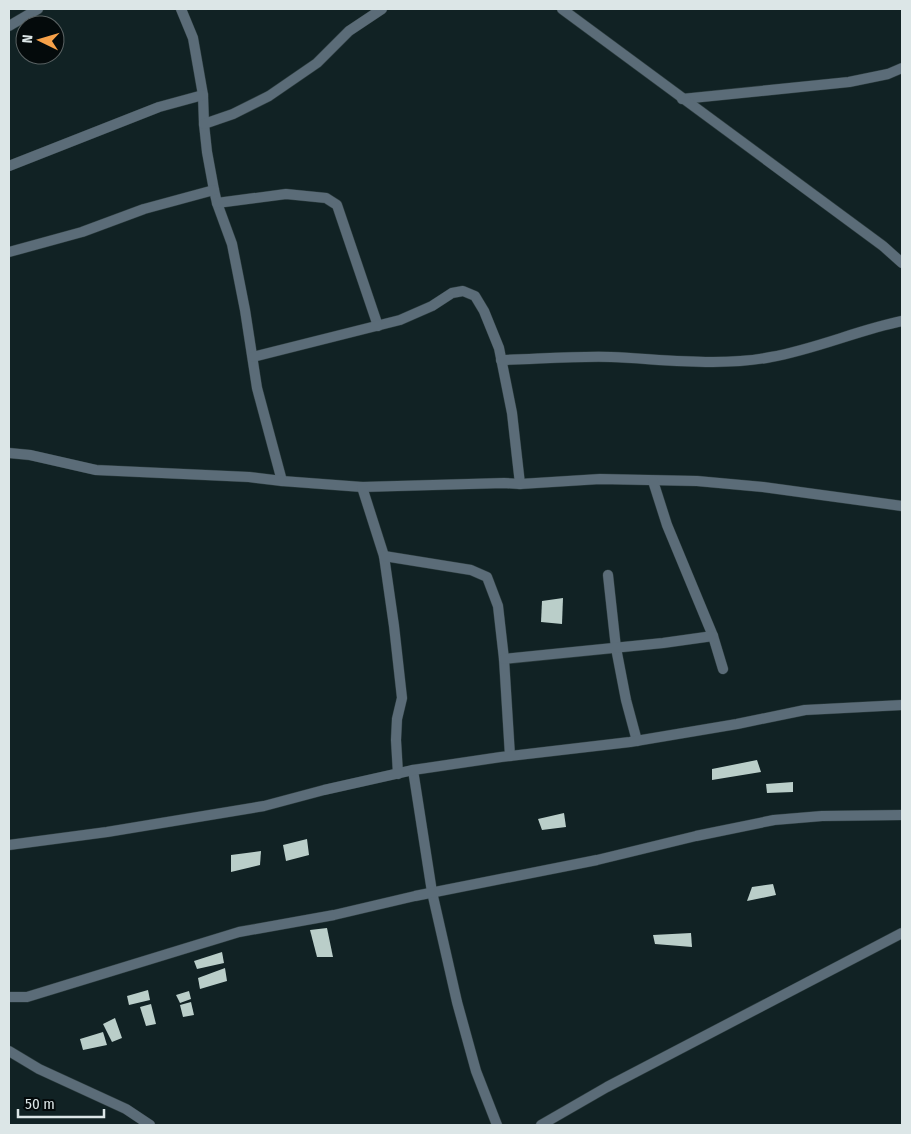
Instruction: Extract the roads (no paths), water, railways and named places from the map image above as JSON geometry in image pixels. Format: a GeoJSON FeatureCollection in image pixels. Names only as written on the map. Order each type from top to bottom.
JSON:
{"type":"FeatureCollection","features":[{"type":"Feature","properties":{"kind":"street"},"geometry":{"type":"LineString","coordinates":[[9,26],[38,9]]}},
{"type":"Feature","properties":{"kind":"street"},"geometry":{"type":"LineString","coordinates":[[181,9],[193,38],[203,95],[204,124],[214,190],[232,244],[257,388],[282,481]]}},
{"type":"Feature","properties":{"kind":"street"},"geometry":{"type":"LineString","coordinates":[[204,124],[233,114],[269,96],[317,63],[349,30],[382,9]]}},
{"type":"Feature","properties":{"kind":"street"},"geometry":{"type":"LineString","coordinates":[[562,9],[883,246],[902,263]]}},
{"type":"Feature","properties":{"kind":"street"},"geometry":{"type":"LineString","coordinates":[[682,99],[849,82],[888,74],[902,68]]}},
{"type":"Feature","properties":{"kind":"street"},"geometry":{"type":"LineString","coordinates":[[9,166],[158,107],[203,95]]}},
{"type":"Feature","properties":{"kind":"street"},"geometry":{"type":"LineString","coordinates":[[9,252],[82,232],[144,209],[214,190]]}},
{"type":"Feature","properties":{"kind":"street"},"geometry":{"type":"LineString","coordinates":[[217,203],[286,194],[326,198],[337,206],[378,326]]}},
{"type":"Feature","properties":{"kind":"street"},"geometry":{"type":"LineString","coordinates":[[252,357],[400,320],[432,306],[452,293],[463,291],[475,296],[484,311],[499,348],[512,413],[520,484]]}},
{"type":"Feature","properties":{"kind":"street"},"geometry":{"type":"LineString","coordinates":[[501,360],[601,357],[737,361],[770,358],[875,326],[902,321]]}},
{"type":"Feature","properties":{"kind":"street"},"geometry":{"type":"LineString","coordinates":[[9,453],[30,455],[96,470],[249,477],[362,487],[520,484],[600,480],[697,481],[763,487],[902,506]]}},
{"type":"Feature","properties":{"kind":"street"},"geometry":{"type":"LineString","coordinates":[[653,482],[666,525],[713,636],[723,669]]}},
{"type":"Feature","properties":{"kind":"street"},"geometry":{"type":"LineString","coordinates":[[362,487],[384,556],[402,698],[397,719],[398,774]]}},
{"type":"Feature","properties":{"kind":"street"},"geometry":{"type":"LineString","coordinates":[[384,556],[471,570],[487,577],[498,606],[504,659],[510,756]]}},
{"type":"Feature","properties":{"kind":"street"},"geometry":{"type":"LineString","coordinates":[[608,575],[616,648],[626,700],[637,741]]}},
{"type":"Feature","properties":{"kind":"street"},"geometry":{"type":"LineString","coordinates":[[504,659],[713,636]]}},
{"type":"Feature","properties":{"kind":"street"},"geometry":{"type":"LineString","coordinates":[[9,845],[107,832],[264,806],[413,770],[637,741],[805,710],[902,705]]}},
{"type":"Feature","properties":{"kind":"street"},"geometry":{"type":"LineString","coordinates":[[413,770],[432,892],[457,1002],[476,1071],[497,1125]]}},
{"type":"Feature","properties":{"kind":"street"},"geometry":{"type":"LineString","coordinates":[[9,997],[27,997],[239,932],[334,915],[432,892],[597,860],[696,836],[774,820],[822,816],[902,815]]}},
{"type":"Feature","properties":{"kind":"street"},"geometry":{"type":"LineString","coordinates":[[541,1125],[607,1087],[902,933]]}},
{"type":"Feature","properties":{"kind":"street"},"geometry":{"type":"LineString","coordinates":[[9,1051],[39,1069],[126,1109],[150,1125]]}}]}
